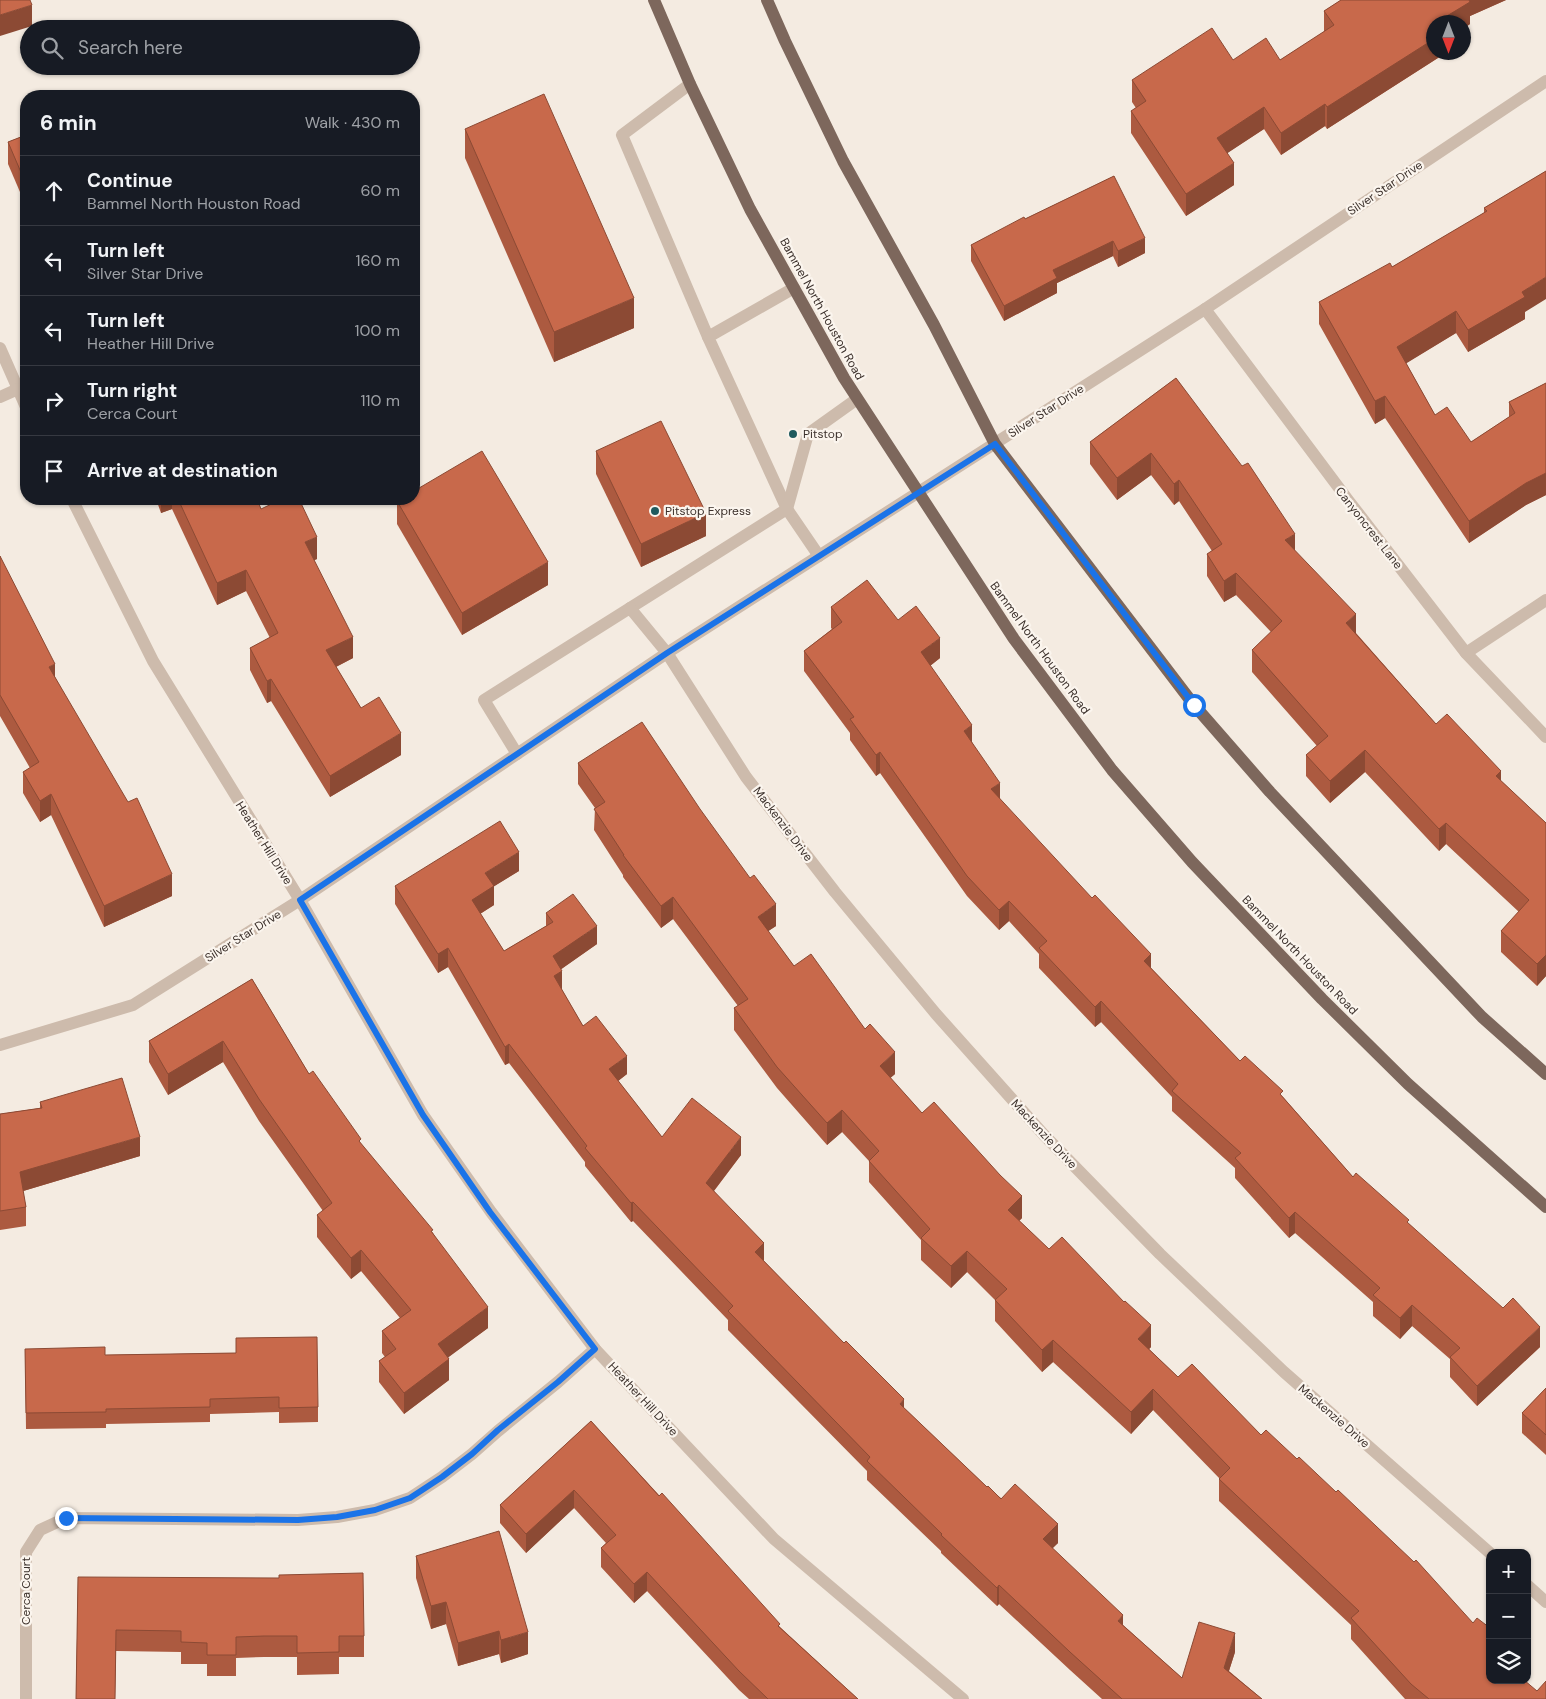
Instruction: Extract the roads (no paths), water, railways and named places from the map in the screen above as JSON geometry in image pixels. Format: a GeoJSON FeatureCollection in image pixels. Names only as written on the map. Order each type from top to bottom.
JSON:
{"type":"FeatureCollection","features":[{"type":"Feature","properties":{"kind":"main road","name":"Bammel North Houston Road"},"geometry":{"type":"LineString","coordinates":[[654,0],[690,84],[750,209],[844,378],[917,493],[1014,639],[1112,770],[1192,862],[1329,1006],[1408,1084],[1546,1207]]}},
{"type":"Feature","properties":{"kind":"main road"},"geometry":{"type":"LineString","coordinates":[[767,0],[785,42],[843,161],[934,325],[995,444],[1194,705],[1270,792],[1482,1017],[1546,1074]]}},
{"type":"Feature","properties":{"kind":"street","name":"Silver Star Drive"},"geometry":{"type":"LineString","coordinates":[[0,1045],[133,1005],[300,900],[667,653],[1205,309],[1546,81]]}},
{"type":"Feature","properties":{"kind":"street"},"geometry":{"type":"LineString","coordinates":[[690,84],[622,135],[708,337],[787,509],[819,556]]}},
{"type":"Feature","properties":{"kind":"street"},"geometry":{"type":"LineString","coordinates":[[708,337],[794,288]]}},
{"type":"Feature","properties":{"kind":"street","name":"Canyoncrest Lane"},"geometry":{"type":"LineString","coordinates":[[1205,309],[1348,500],[1466,653],[1546,737]]}},
{"type":"Feature","properties":{"kind":"street"},"geometry":{"type":"LineString","coordinates":[[0,348],[20,394]]}},
{"type":"Feature","properties":{"kind":"street"},"geometry":{"type":"LineString","coordinates":[[0,397],[18,390]]}},
{"type":"Feature","properties":{"kind":"street"},"geometry":{"type":"LineString","coordinates":[[517,754],[484,700],[787,509],[808,434],[858,399]]}},
{"type":"Feature","properties":{"kind":"street","name":"Heather Hill Drive"},"geometry":{"type":"LineString","coordinates":[[75,505],[153,661],[300,900],[423,1115],[490,1212],[595,1349],[774,1539],[963,1699]]}},
{"type":"Feature","properties":{"kind":"street"},"geometry":{"type":"LineString","coordinates":[[1466,653],[1546,600]]}},
{"type":"Feature","properties":{"kind":"street","name":"Mackenzie Drive"},"geometry":{"type":"LineString","coordinates":[[630,608],[667,653],[746,777],[835,892],[936,1014],[1044,1135],[1160,1254],[1277,1366],[1486,1549]]}},
{"type":"Feature","properties":{"kind":"street","name":"Cerca Court"},"geometry":{"type":"LineString","coordinates":[[26,1699],[26,1552],[40,1530],[66,1518],[298,1520],[337,1517],[375,1510],[410,1498],[442,1477],[472,1454],[595,1349]]}},
{"type":"Feature","properties":{"kind":"street"},"geometry":{"type":"LineString","coordinates":[[1531,1589],[1546,1602]]}},
{"type":"Feature","properties":{"kind":"place","name":"Pitstop"},"geometry":{"type":"Point","coordinates":[793,434]}},
{"type":"Feature","properties":{"kind":"place","name":"Pitstop Express"},"geometry":{"type":"Point","coordinates":[655,511]}}]}
